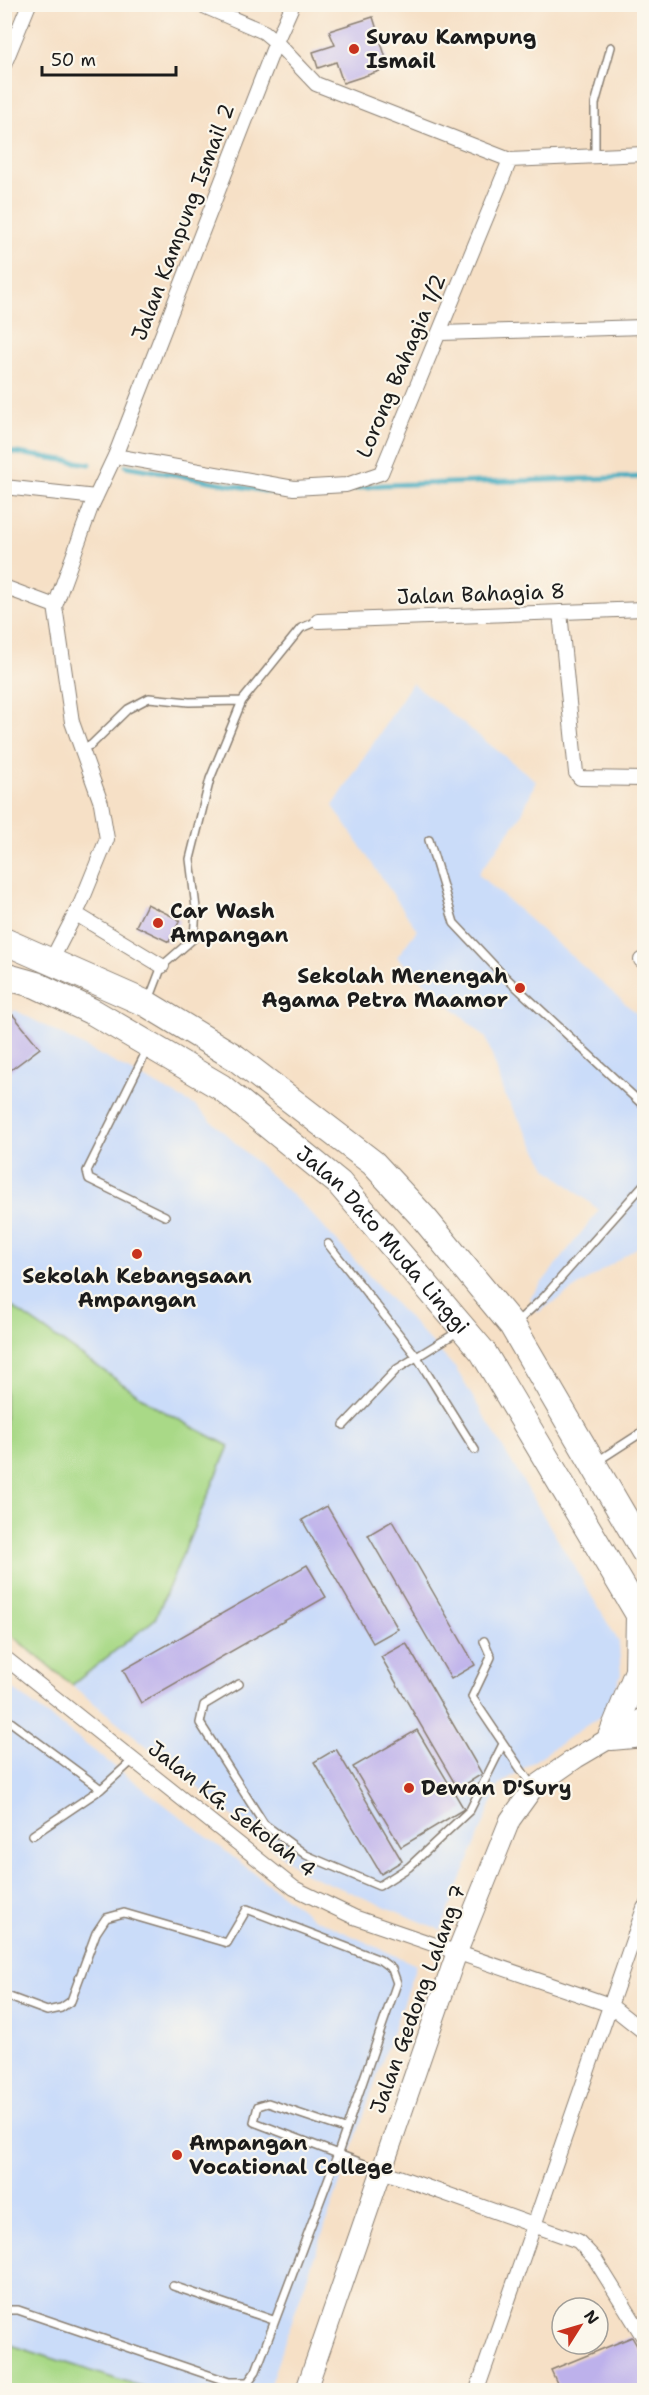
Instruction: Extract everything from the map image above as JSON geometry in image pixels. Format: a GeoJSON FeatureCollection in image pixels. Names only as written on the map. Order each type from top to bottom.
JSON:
{"type":"FeatureCollection","features":[{"type":"Feature","properties":{"kind":"highway","name":"Jalan Dato Muda Linggi"},"geometry":{"type":"LineString","coordinates":[[4,941],[147,1004],[236,1058],[373,1163],[423,1217],[512,1326],[645,1551]]}},
{"type":"Feature","properties":{"kind":"highway","name":"Jalan Dato Muda Linggi"},"geometry":{"type":"LineString","coordinates":[[4,976],[36,985],[150,1043],[221,1087],[339,1183],[483,1352],[642,1618]]}},
{"type":"Feature","properties":{"kind":"highway"},"geometry":{"type":"LineString","coordinates":[[642,1618],[638,1671],[611,1737],[645,1734]]}},
{"type":"Feature","properties":{"kind":"street"},"geometry":{"type":"LineString","coordinates":[[4,65],[29,4]]}},
{"type":"Feature","properties":{"kind":"street"},"geometry":{"type":"LineString","coordinates":[[199,4],[264,32],[316,84],[510,160],[645,154]]}},
{"type":"Feature","properties":{"kind":"street","name":"Jalan Kampung Ismail 2"},"geometry":{"type":"LineString","coordinates":[[55,606],[276,42],[293,4]]}},
{"type":"Feature","properties":{"kind":"street","name":"Lorong Bahagia 1/2"},"geometry":{"type":"LineString","coordinates":[[115,456],[294,488],[346,485],[381,473],[510,160]]}},
{"type":"Feature","properties":{"kind":"street"},"geometry":{"type":"LineString","coordinates":[[440,333],[645,327]]}},
{"type":"Feature","properties":{"kind":"street"},"geometry":{"type":"LineString","coordinates":[[4,487],[96,498]]}},
{"type":"Feature","properties":{"kind":"street"},"geometry":{"type":"LineString","coordinates":[[4,587],[55,606],[72,722],[101,803],[107,839],[76,914],[51,961]]}},
{"type":"Feature","properties":{"kind":"street","name":"Jalan Bahagia 8"},"geometry":{"type":"LineString","coordinates":[[318,621],[645,609]]}},
{"type":"Feature","properties":{"kind":"street"},"geometry":{"type":"LineString","coordinates":[[560,612],[576,773],[580,778],[645,779]]}},
{"type":"Feature","properties":{"kind":"street"},"geometry":{"type":"LineString","coordinates":[[76,914],[162,966]]}},
{"type":"Feature","properties":{"kind":"street","name":"Jalan KG. Sekolah 4"},"geometry":{"type":"LineString","coordinates":[[4,1657],[294,1888],[354,1917],[610,2006],[645,2032]]}},
{"type":"Feature","properties":{"kind":"street","name":"Jalan Gedong Lalang 7"},"geometry":{"type":"LineString","coordinates":[[306,2391],[457,1952],[510,1820],[533,1788],[576,1758],[645,1718]]}},
{"type":"Feature","properties":{"kind":"street"},"geometry":{"type":"LineString","coordinates":[[477,2391],[533,2224],[645,1908]]}},
{"type":"Feature","properties":{"kind":"street"},"geometry":{"type":"LineString","coordinates":[[381,2171],[578,2241],[595,2259],[645,2338]]}},
{"type":"Feature","properties":{"kind":"lane"},"geometry":{"type":"LineString","coordinates":[[595,158],[595,104],[611,47]]}},
{"type":"Feature","properties":{"kind":"lane"},"geometry":{"type":"LineString","coordinates":[[147,1004],[162,966],[194,938],[196,909],[190,859],[210,779],[242,701],[301,628],[318,621]]}},
{"type":"Feature","properties":{"kind":"lane"},"geometry":{"type":"LineString","coordinates":[[80,748],[91,745],[128,709],[149,698],[189,702],[242,701]]}},
{"type":"Feature","properties":{"kind":"lane"},"geometry":{"type":"LineString","coordinates":[[429,840],[454,923],[501,973],[645,1106]]}},
{"type":"Feature","properties":{"kind":"lane"},"geometry":{"type":"LineString","coordinates":[[150,1043],[87,1171],[89,1179],[165,1216]]}},
{"type":"Feature","properties":{"kind":"lane"},"geometry":{"type":"LineString","coordinates":[[512,1326],[544,1297],[645,1184]]}},
{"type":"Feature","properties":{"kind":"lane"},"geometry":{"type":"LineString","coordinates":[[328,1244],[417,1357],[475,1450]]}},
{"type":"Feature","properties":{"kind":"lane"},"geometry":{"type":"LineString","coordinates":[[344,1425],[397,1370],[464,1328]]}},
{"type":"Feature","properties":{"kind":"lane"},"geometry":{"type":"LineString","coordinates":[[593,1463],[645,1431]]}},
{"type":"Feature","properties":{"kind":"lane"},"geometry":{"type":"LineString","coordinates":[[484,1641],[491,1657],[472,1697],[533,1788]]}},
{"type":"Feature","properties":{"kind":"lane"},"geometry":{"type":"LineString","coordinates":[[238,1684],[204,1706],[200,1724],[264,1824],[306,1855],[379,1886],[409,1868],[470,1810],[503,1744]]}},
{"type":"Feature","properties":{"kind":"lane"},"geometry":{"type":"LineString","coordinates":[[4,1717],[101,1789]]}},
{"type":"Feature","properties":{"kind":"lane"},"geometry":{"type":"LineString","coordinates":[[33,1834],[101,1789],[133,1760]]}},
{"type":"Feature","properties":{"kind":"lane"},"geometry":{"type":"LineString","coordinates":[[4,1995],[47,2011],[61,2008],[70,2001],[96,1933],[106,1918],[124,1913],[227,1943],[247,1909],[380,1960],[392,1969],[397,1983],[337,2156],[273,2320],[256,2370],[248,2382],[229,2382],[18,2310],[4,2310]]}},
{"type":"Feature","properties":{"kind":"lane"},"geometry":{"type":"LineString","coordinates":[[345,2129],[268,2103],[258,2106],[254,2122],[337,2156],[381,2171]]}},
{"type":"Feature","properties":{"kind":"lane"},"geometry":{"type":"LineString","coordinates":[[173,2286],[273,2320]]}},
{"type":"Feature","properties":{"kind":"shaded area","name":"Sekolah Menengah Agama Petra Maamor"},"geometry":{"type":"Polygon","coordinates":[[[412,683],[536,781],[521,816],[478,874],[644,1020],[644,1243],[537,1313],[530,1298],[599,1210],[548,1169],[505,1095],[486,1038],[397,957],[417,930],[333,806],[412,683]]]}},
{"type":"Feature","properties":{"kind":"shaded area"},"geometry":{"type":"Polygon","coordinates":[[[15,1010],[194,1105],[304,1206],[456,1369],[619,1642],[621,1675],[605,1713],[499,1785],[441,1930],[302,1872],[5,1631],[4,1019],[15,1010]]]}},
{"type":"Feature","properties":{"kind":"shaded area","name":"Ampangan Vocational College"},"geometry":{"type":"Polygon","coordinates":[[[4,1682],[313,1918],[416,1965],[268,2390],[150,2390],[5,2345],[4,1682]]]}},
{"type":"Feature","properties":{"kind":"green space"},"geometry":{"type":"Polygon","coordinates":[[[5,1302],[159,1409],[229,1446],[155,1619],[72,1685],[5,1630],[5,1302]]]}},
{"type":"Feature","properties":{"kind":"green space"},"geometry":{"type":"Polygon","coordinates":[[[8,2344],[150,2390],[5,2390],[5,2345],[8,2344]]]}},
{"type":"Feature","properties":{"kind":"building","name":"Surau Kampung Ismail"},"geometry":{"type":"Polygon","coordinates":[[[373,17],[389,68],[343,83],[336,62],[318,68],[313,52],[335,45],[329,31],[373,17]]]}},
{"type":"Feature","properties":{"kind":"building","name":"Car Wash Ampangan"},"geometry":{"type":"Polygon","coordinates":[[[147,904],[180,920],[169,942],[136,926],[147,904]]]}},
{"type":"Feature","properties":{"kind":"building"},"geometry":{"type":"Polygon","coordinates":[[[13,1015],[40,1048],[4,1075],[4,1022],[13,1015]]]}},
{"type":"Feature","properties":{"kind":"building"},"geometry":{"type":"Polygon","coordinates":[[[327,1506],[398,1629],[373,1643],[302,1520],[327,1506]]]}},
{"type":"Feature","properties":{"kind":"building"},"geometry":{"type":"Polygon","coordinates":[[[392,1521],[475,1665],[451,1679],[368,1535],[392,1521]]]}},
{"type":"Feature","properties":{"kind":"building"},"geometry":{"type":"Polygon","coordinates":[[[307,1565],[326,1597],[141,1703],[123,1670],[307,1565]]]}},
{"type":"Feature","properties":{"kind":"building"},"geometry":{"type":"Polygon","coordinates":[[[406,1643],[482,1774],[458,1789],[381,1657],[406,1643]]]}},
{"type":"Feature","properties":{"kind":"building","name":"Dewan D'Sury"},"geometry":{"type":"Polygon","coordinates":[[[417,1730],[464,1809],[401,1847],[353,1767],[417,1730]]]}},
{"type":"Feature","properties":{"kind":"building"},"geometry":{"type":"Polygon","coordinates":[[[336,1749],[402,1861],[381,1874],[314,1762],[336,1749]]]}},
{"type":"Feature","properties":{"kind":"building"},"geometry":{"type":"Polygon","coordinates":[[[632,2337],[644,2358],[644,2390],[560,2390],[551,2370],[585,2356],[610,2356],[610,2346],[632,2337]]]}},
{"type":"Feature","properties":{"kind":"waterway"},"geometry":{"type":"LineString","coordinates":[[4,451],[90,464]]}},
{"type":"Feature","properties":{"kind":"waterway"},"geometry":{"type":"LineString","coordinates":[[126,466],[292,496],[316,493]]}},
{"type":"Feature","properties":{"kind":"waterway"},"geometry":{"type":"LineString","coordinates":[[352,489],[382,485],[644,477]]}},
{"type":"Feature","properties":{"kind":"place","name":"Surau Kampung Ismail"},"geometry":{"type":"Point","coordinates":[354,49]}},
{"type":"Feature","properties":{"kind":"place","name":"Car Wash Ampangan"},"geometry":{"type":"Point","coordinates":[158,923]}},
{"type":"Feature","properties":{"kind":"place","name":"Sekolah Menengah Agama Petra Maamor"},"geometry":{"type":"Point","coordinates":[520,988]}},
{"type":"Feature","properties":{"kind":"place","name":"Sekolah Kebangsaan Ampangan"},"geometry":{"type":"Point","coordinates":[137,1254]}},
{"type":"Feature","properties":{"kind":"place","name":"Dewan D'Sury"},"geometry":{"type":"Point","coordinates":[409,1788]}},
{"type":"Feature","properties":{"kind":"place","name":"Ampangan Vocational College"},"geometry":{"type":"Point","coordinates":[177,2155]}}]}
